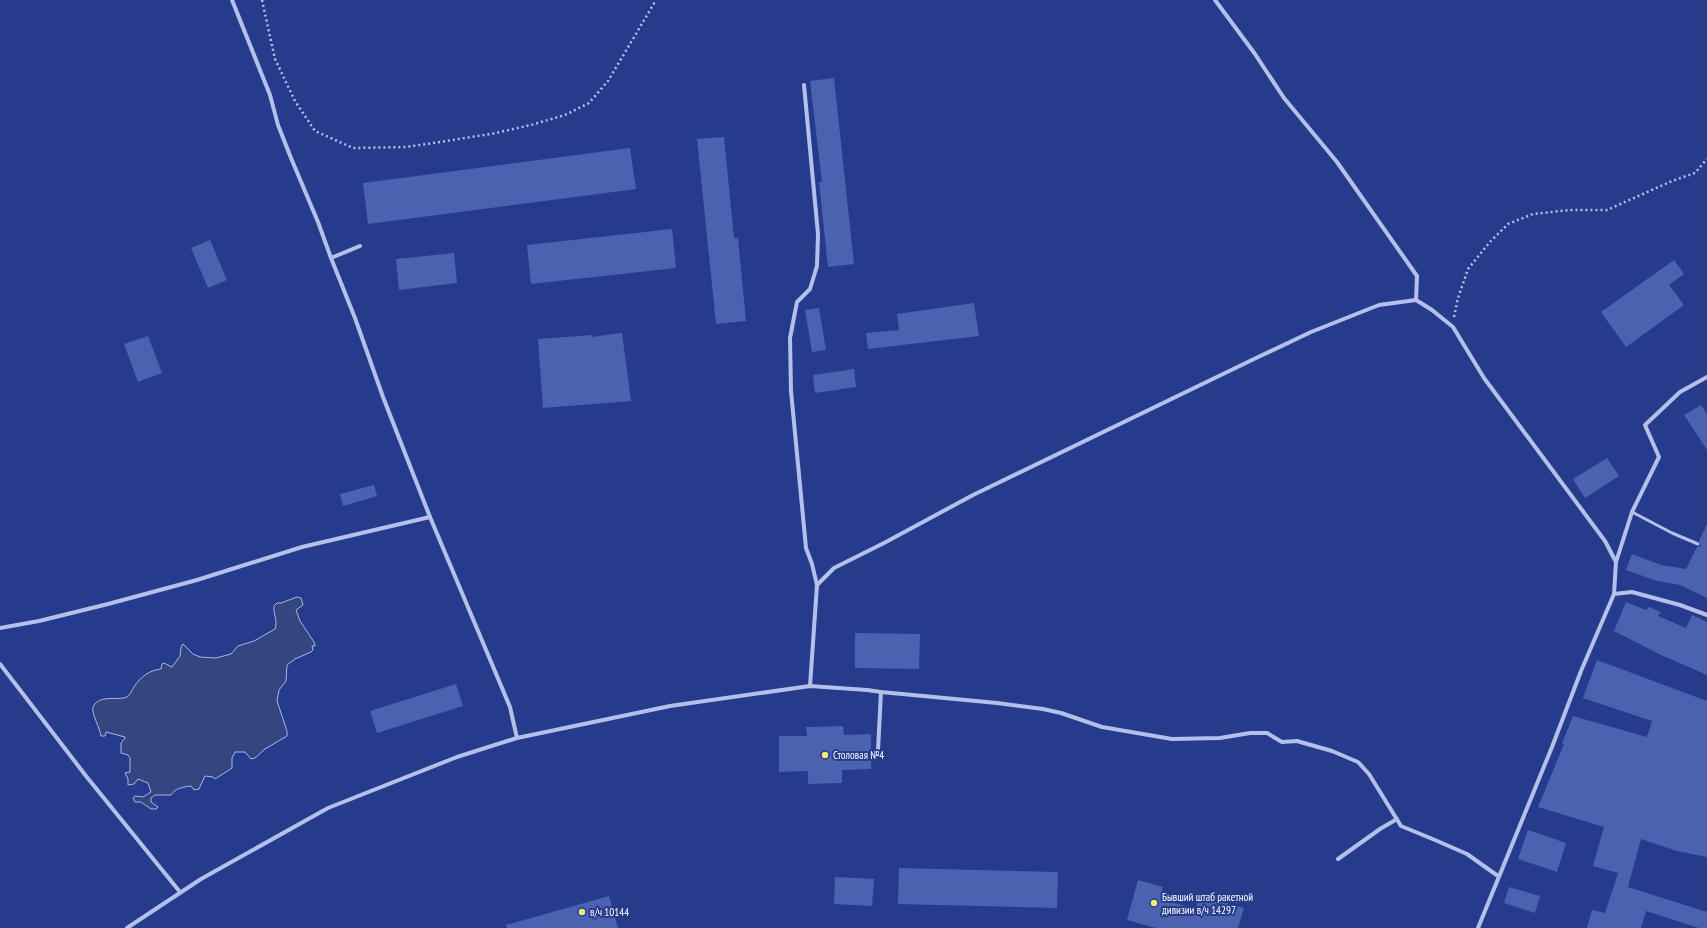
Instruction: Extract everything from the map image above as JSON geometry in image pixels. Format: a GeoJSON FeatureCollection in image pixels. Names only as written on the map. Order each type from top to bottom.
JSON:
{"type":"FeatureCollection","features":[{"type":"Feature","properties":{"kind":"street"},"geometry":{"type":"LineString","coordinates":[[232,0],[270,95],[278,125],[318,222],[330,258],[355,318],[383,397],[430,517],[510,707],[517,738]]}},
{"type":"Feature","properties":{"kind":"street"},"geometry":{"type":"LineString","coordinates":[[1215,0],[1255,54],[1284,98],[1337,162],[1417,276],[1416,300]]}},
{"type":"Feature","properties":{"kind":"street"},"geometry":{"type":"LineString","coordinates":[[804,85],[818,234],[817,266],[810,289],[797,302],[790,338],[791,391],[806,548],[817,585],[810,686]]}},
{"type":"Feature","properties":{"kind":"street"},"geometry":{"type":"LineString","coordinates":[[330,258],[360,246]]}},
{"type":"Feature","properties":{"kind":"street"},"geometry":{"type":"LineString","coordinates":[[817,585],[834,568],[973,495],[1247,362],[1311,332],[1378,305],[1416,300],[1432,310],[1452,327],[1484,378],[1605,541],[1616,562]]}},
{"type":"Feature","properties":{"kind":"street"},"geometry":{"type":"LineString","coordinates":[[1478,928],[1552,747],[1587,656],[1614,594],[1616,562],[1632,512],[1659,457],[1645,425],[1680,392],[1707,377]]}},
{"type":"Feature","properties":{"kind":"street"},"geometry":{"type":"LineString","coordinates":[[0,628],[38,621],[108,604],[197,580],[302,547],[430,517]]}},
{"type":"Feature","properties":{"kind":"street"},"geometry":{"type":"LineString","coordinates":[[1614,594],[1632,592],[1680,605],[1707,615]]}},
{"type":"Feature","properties":{"kind":"street"},"geometry":{"type":"LineString","coordinates":[[0,664],[67,751],[180,892]]}},
{"type":"Feature","properties":{"kind":"street"},"geometry":{"type":"LineString","coordinates":[[127,928],[201,879],[328,808],[457,757],[517,738],[568,726],[670,706],[810,686],[867,690],[1043,709],[1061,713],[1102,727],[1172,740],[1220,738],[1250,733],[1267,733],[1282,742],[1297,741],[1332,751],[1358,762],[1369,774],[1401,826],[1467,854],[1498,876]]}},
{"type":"Feature","properties":{"kind":"street"},"geometry":{"type":"LineString","coordinates":[[878,750],[880,692]]}},
{"type":"Feature","properties":{"kind":"street"},"geometry":{"type":"LineString","coordinates":[[1338,859],[1380,829],[1397,820]]}},
{"type":"Feature","properties":{"kind":"lane"},"geometry":{"type":"LineString","coordinates":[[1632,512],[1672,533],[1698,544]]}},
{"type":"Feature","properties":{"kind":"path"},"geometry":{"type":"LineString","coordinates":[[262,0],[275,59],[295,101],[315,131],[353,148],[406,147],[433,143],[491,134],[565,116],[589,104],[608,80],[656,0]]}},
{"type":"Feature","properties":{"kind":"path"},"geometry":{"type":"LineString","coordinates":[[1452,327],[1458,298],[1468,269],[1489,243],[1508,224],[1533,214],[1570,210],[1607,210],[1672,181],[1695,173],[1707,159]]}},
{"type":"Feature","properties":{"kind":"water"},"geometry":{"type":"Polygon","coordinates":[[[297,597],[301,598],[303,605],[296,610],[300,621],[314,642],[315,646],[312,646],[313,650],[311,652],[295,659],[287,665],[286,681],[279,690],[277,701],[287,731],[287,736],[265,749],[255,758],[251,759],[245,752],[235,752],[232,758],[232,768],[215,779],[213,777],[205,776],[199,789],[194,790],[191,786],[183,787],[177,789],[171,795],[155,795],[151,798],[151,802],[158,807],[156,809],[151,809],[141,802],[135,802],[133,798],[135,796],[143,797],[151,792],[148,783],[138,779],[134,784],[128,785],[128,779],[125,773],[130,772],[130,758],[128,755],[121,753],[121,743],[125,737],[106,732],[105,736],[101,736],[94,717],[93,707],[96,703],[104,699],[127,697],[142,677],[153,671],[161,669],[162,664],[164,663],[172,667],[180,656],[181,647],[183,644],[193,654],[200,657],[216,658],[231,654],[238,646],[254,641],[275,629],[276,622],[274,606],[277,603],[297,597]]]}},
{"type":"Feature","properties":{"kind":"building"},"geometry":{"type":"Polygon","coordinates":[[[834,78],[854,264],[828,267],[819,182],[822,182],[810,81],[834,78]]]}},
{"type":"Feature","properties":{"kind":"building"},"geometry":{"type":"Polygon","coordinates":[[[724,137],[734,238],[738,238],[746,321],[716,324],[697,139],[724,137]]]}},
{"type":"Feature","properties":{"kind":"building"},"geometry":{"type":"Polygon","coordinates":[[[630,148],[636,189],[368,224],[363,183],[630,148]]]}},
{"type":"Feature","properties":{"kind":"building"},"geometry":{"type":"Polygon","coordinates":[[[672,229],[676,268],[531,284],[527,245],[672,229]]]}},
{"type":"Feature","properties":{"kind":"building"},"geometry":{"type":"Polygon","coordinates":[[[210,240],[227,280],[208,288],[191,248],[210,240]]]}},
{"type":"Feature","properties":{"kind":"building"},"geometry":{"type":"Polygon","coordinates":[[[454,253],[457,283],[399,290],[396,259],[454,253]]]}},
{"type":"Feature","properties":{"kind":"building"},"geometry":{"type":"Polygon","coordinates":[[[1674,260],[1684,274],[1669,285],[1684,305],[1626,347],[1601,312],[1674,260]]]}},
{"type":"Feature","properties":{"kind":"building"},"geometry":{"type":"Polygon","coordinates":[[[974,303],[979,336],[868,349],[866,333],[899,330],[897,314],[974,303]]]}},
{"type":"Feature","properties":{"kind":"building"},"geometry":{"type":"Polygon","coordinates":[[[819,308],[826,350],[812,352],[805,310],[819,308]]]}},
{"type":"Feature","properties":{"kind":"building"},"geometry":{"type":"Polygon","coordinates":[[[622,333],[631,401],[543,408],[538,339],[592,335],[592,337],[622,333]]]}},
{"type":"Feature","properties":{"kind":"building"},"geometry":{"type":"Polygon","coordinates":[[[148,336],[162,373],[138,382],[124,344],[148,336]]]}},
{"type":"Feature","properties":{"kind":"building"},"geometry":{"type":"Polygon","coordinates":[[[854,369],[856,387],[815,393],[813,375],[854,369]]]}},
{"type":"Feature","properties":{"kind":"building"},"geometry":{"type":"Polygon","coordinates":[[[1701,405],[1707,414],[1707,450],[1684,415],[1701,405]]]}},
{"type":"Feature","properties":{"kind":"building"},"geometry":{"type":"Polygon","coordinates":[[[1607,458],[1619,476],[1585,498],[1573,479],[1607,458]]]}},
{"type":"Feature","properties":{"kind":"building"},"geometry":{"type":"Polygon","coordinates":[[[374,485],[377,496],[343,506],[340,494],[374,485]]]}},
{"type":"Feature","properties":{"kind":"building"},"geometry":{"type":"Polygon","coordinates":[[[1707,524],[1707,598],[1680,585],[1657,581],[1626,570],[1632,554],[1661,565],[1686,569],[1697,547],[1701,546],[1699,541],[1707,524]]]}},
{"type":"Feature","properties":{"kind":"building"},"geometry":{"type":"Polygon","coordinates":[[[1626,602],[1646,610],[1649,607],[1661,612],[1658,616],[1686,628],[1692,615],[1707,622],[1707,675],[1659,654],[1614,631],[1626,602]]]}},
{"type":"Feature","properties":{"kind":"building"},"geometry":{"type":"Polygon","coordinates":[[[855,633],[920,634],[919,669],[855,668],[855,633]]]}},
{"type":"Feature","properties":{"kind":"building"},"geometry":{"type":"Polygon","coordinates":[[[1597,660],[1707,701],[1707,857],[1677,851],[1641,839],[1628,887],[1707,912],[1707,928],[1699,928],[1646,911],[1641,928],[1587,928],[1592,910],[1605,913],[1618,873],[1593,866],[1604,827],[1538,807],[1564,744],[1562,743],[1573,716],[1647,737],[1652,721],[1583,698],[1597,660]]]}},
{"type":"Feature","properties":{"kind":"building"},"geometry":{"type":"Polygon","coordinates":[[[456,684],[463,706],[377,733],[370,711],[456,684]]]}},
{"type":"Feature","properties":{"kind":"building"},"geometry":{"type":"Polygon","coordinates":[[[843,726],[844,735],[871,734],[871,769],[842,770],[842,783],[808,784],[808,771],[779,772],[779,736],[807,736],[806,727],[843,726]]]}},
{"type":"Feature","properties":{"kind":"building"},"geometry":{"type":"Polygon","coordinates":[[[1528,830],[1566,843],[1557,872],[1518,859],[1528,830]]]}},
{"type":"Feature","properties":{"kind":"building"},"geometry":{"type":"Polygon","coordinates":[[[899,868],[1058,872],[1057,908],[898,904],[899,868]]]}},
{"type":"Feature","properties":{"kind":"building"},"geometry":{"type":"Polygon","coordinates":[[[835,877],[874,879],[872,906],[834,904],[835,877]]]}},
{"type":"Feature","properties":{"kind":"building","name":"Бывший штаб ракетной дивизии в/ч 14297"},"geometry":{"type":"Polygon","coordinates":[[[1138,880],[1163,887],[1160,899],[1196,909],[1199,895],[1244,908],[1238,928],[1156,928],[1127,920],[1138,880]]]}},
{"type":"Feature","properties":{"kind":"building"},"geometry":{"type":"Polygon","coordinates":[[[1509,887],[1540,896],[1535,913],[1504,903],[1509,887]]]}},
{"type":"Feature","properties":{"kind":"building","name":"в/ч 10144"},"geometry":{"type":"Polygon","coordinates":[[[609,896],[618,928],[507,928],[506,925],[609,896]]]}},
{"type":"Feature","properties":{"kind":"place","name":"Столовая №4"},"geometry":{"type":"Point","coordinates":[825,755]}},
{"type":"Feature","properties":{"kind":"place","name":"Бывший штаб ракетной дивизии в/ч 14297"},"geometry":{"type":"Point","coordinates":[1154,903]}},
{"type":"Feature","properties":{"kind":"place","name":"в/ч 10144"},"geometry":{"type":"Point","coordinates":[582,912]}}]}
